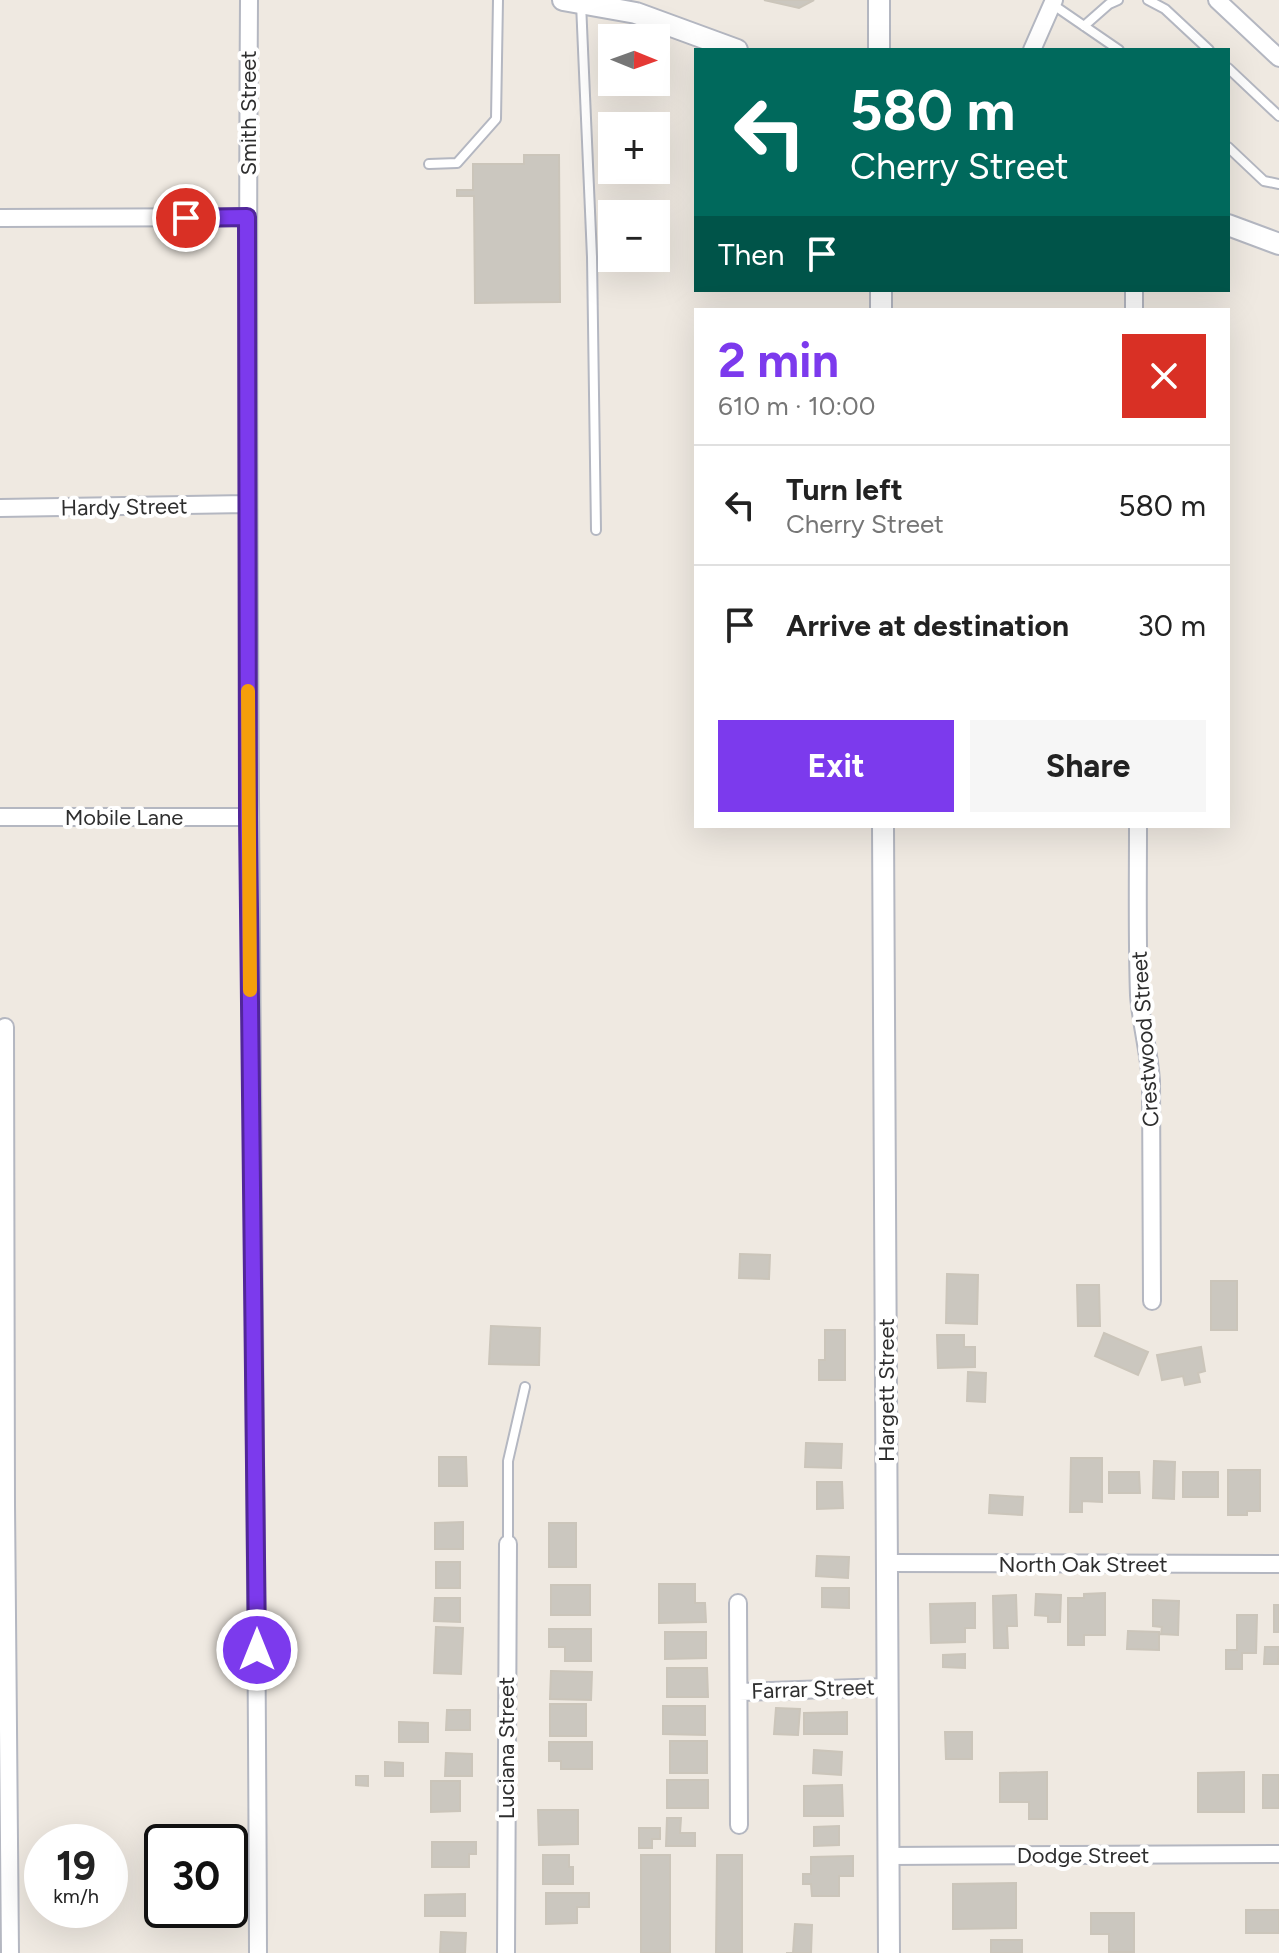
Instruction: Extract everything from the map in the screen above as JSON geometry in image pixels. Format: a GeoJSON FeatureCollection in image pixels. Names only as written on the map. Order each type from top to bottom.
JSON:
{"type":"FeatureCollection","features":[{"type":"Feature","properties":{"kind":"street","name":"Smith Street"},"geometry":{"type":"LineString","coordinates":[[249,0],[248,817],[258,1953]]}},
{"type":"Feature","properties":{"kind":"street"},"geometry":{"type":"LineString","coordinates":[[879,0],[879,48]]}},
{"type":"Feature","properties":{"kind":"street"},"geometry":{"type":"LineString","coordinates":[[1217,0],[1279,58]]}},
{"type":"Feature","properties":{"kind":"street"},"geometry":{"type":"LineString","coordinates":[[572,1],[648,12],[732,48]]}},
{"type":"Feature","properties":{"kind":"street"},"geometry":{"type":"LineString","coordinates":[[1033,48],[1053,2]]}},
{"type":"Feature","properties":{"kind":"street"},"geometry":{"type":"LineString","coordinates":[[0,218],[247,217]]}},
{"type":"Feature","properties":{"kind":"street"},"geometry":{"type":"LineString","coordinates":[[1230,226],[1279,244]]}},
{"type":"Feature","properties":{"kind":"street","name":"Hardy Street"},"geometry":{"type":"LineString","coordinates":[[0,508],[247,504]]}},
{"type":"Feature","properties":{"kind":"street","name":"Mobile Lane"},"geometry":{"type":"LineString","coordinates":[[0,817],[248,817]]}},
{"type":"Feature","properties":{"kind":"street","name":"Hargett Street"},"geometry":{"type":"LineString","coordinates":[[883,828],[889,1953]]}},
{"type":"Feature","properties":{"kind":"street","name":"Crestwood Street"},"geometry":{"type":"LineString","coordinates":[[1138,828],[1139,995],[1151,1081],[1152,1301]]}},
{"type":"Feature","properties":{"kind":"street"},"geometry":{"type":"LineString","coordinates":[[5,1027],[3,1504],[10,1953]]}},
{"type":"Feature","properties":{"kind":"street","name":"Luciana Street"},"geometry":{"type":"LineString","coordinates":[[506,1953],[508,1544]]}},
{"type":"Feature","properties":{"kind":"street","name":"North Oak Street"},"geometry":{"type":"LineString","coordinates":[[887,1563],[1279,1564]]}},
{"type":"Feature","properties":{"kind":"street","name":"Farrar Street"},"geometry":{"type":"LineString","coordinates":[[738,1603],[739,1825]]}},
{"type":"Feature","properties":{"kind":"street","name":"Farrar Street"},"geometry":{"type":"LineString","coordinates":[[739,1692],[887,1687]]}},
{"type":"Feature","properties":{"kind":"street","name":"Dodge Street"},"geometry":{"type":"LineString","coordinates":[[888,1856],[1279,1854]]}},
{"type":"Feature","properties":{"kind":"lane"},"geometry":{"type":"LineString","coordinates":[[429,164],[457,163],[496,119],[498,0]]}},
{"type":"Feature","properties":{"kind":"lane"},"geometry":{"type":"LineString","coordinates":[[1084,26],[1118,0]]}},
{"type":"Feature","properties":{"kind":"lane"},"geometry":{"type":"LineString","coordinates":[[1148,0],[1165,9],[1207,48]]}},
{"type":"Feature","properties":{"kind":"lane"},"geometry":{"type":"LineString","coordinates":[[572,1],[592,257],[596,530]]}},
{"type":"Feature","properties":{"kind":"lane"},"geometry":{"type":"LineString","coordinates":[[1053,2],[1116,48]]}},
{"type":"Feature","properties":{"kind":"lane"},"geometry":{"type":"LineString","coordinates":[[1230,70],[1279,116]]}},
{"type":"Feature","properties":{"kind":"lane"},"geometry":{"type":"LineString","coordinates":[[1230,149],[1264,181],[1279,184]]}},
{"type":"Feature","properties":{"kind":"lane"},"geometry":{"type":"LineString","coordinates":[[508,1544],[508,1461],[525,1387]]}},
{"type":"Feature","properties":{"kind":"building"},"geometry":{"type":"Polygon","coordinates":[[[764,0],[814,0],[799,8],[764,0]]]}},
{"type":"Feature","properties":{"kind":"building"},"geometry":{"type":"Polygon","coordinates":[[[524,155],[559,155],[560,302],[475,303],[474,196],[457,196],[457,190],[473,190],[473,164],[524,164],[524,155]]]}},
{"type":"Feature","properties":{"kind":"building"},"geometry":{"type":"Polygon","coordinates":[[[740,1254],[770,1255],[769,1279],[739,1278],[740,1254]]]}},
{"type":"Feature","properties":{"kind":"building"},"geometry":{"type":"Polygon","coordinates":[[[947,1274],[978,1275],[977,1324],[946,1323],[947,1274]]]}},
{"type":"Feature","properties":{"kind":"building"},"geometry":{"type":"Polygon","coordinates":[[[1211,1281],[1237,1281],[1237,1330],[1211,1330],[1211,1281]]]}},
{"type":"Feature","properties":{"kind":"building"},"geometry":{"type":"Polygon","coordinates":[[[1077,1285],[1099,1285],[1100,1326],[1078,1326],[1077,1285]]]}},
{"type":"Feature","properties":{"kind":"building"},"geometry":{"type":"Polygon","coordinates":[[[491,1326],[540,1328],[539,1365],[489,1364],[491,1326]]]}},
{"type":"Feature","properties":{"kind":"building"},"geometry":{"type":"Polygon","coordinates":[[[825,1330],[845,1330],[845,1380],[819,1380],[819,1360],[825,1360],[825,1330]]]}},
{"type":"Feature","properties":{"kind":"building"},"geometry":{"type":"Polygon","coordinates":[[[1104,1333],[1148,1352],[1138,1375],[1095,1356],[1104,1333]]]}},
{"type":"Feature","properties":{"kind":"building"},"geometry":{"type":"Polygon","coordinates":[[[937,1335],[964,1335],[964,1347],[975,1347],[975,1367],[938,1368],[937,1335]]]}},
{"type":"Feature","properties":{"kind":"building"},"geometry":{"type":"Polygon","coordinates":[[[1201,1347],[1205,1371],[1198,1373],[1200,1382],[1185,1385],[1183,1376],[1162,1380],[1157,1355],[1201,1347]]]}},
{"type":"Feature","properties":{"kind":"building"},"geometry":{"type":"Polygon","coordinates":[[[968,1372],[986,1373],[985,1402],[967,1401],[968,1372]]]}},
{"type":"Feature","properties":{"kind":"building"},"geometry":{"type":"Polygon","coordinates":[[[806,1443],[842,1444],[841,1468],[805,1467],[806,1443]]]}},
{"type":"Feature","properties":{"kind":"building"},"geometry":{"type":"Polygon","coordinates":[[[439,1457],[466,1457],[467,1486],[439,1486],[439,1457]]]}},
{"type":"Feature","properties":{"kind":"building"},"geometry":{"type":"Polygon","coordinates":[[[1071,1458],[1102,1458],[1102,1502],[1082,1501],[1082,1512],[1070,1512],[1071,1458]]]}},
{"type":"Feature","properties":{"kind":"building"},"geometry":{"type":"Polygon","coordinates":[[[1154,1461],[1175,1462],[1174,1499],[1153,1498],[1154,1461]]]}},
{"type":"Feature","properties":{"kind":"building"},"geometry":{"type":"Polygon","coordinates":[[[1228,1470],[1260,1470],[1260,1511],[1228,1515],[1228,1470]]]}},
{"type":"Feature","properties":{"kind":"building"},"geometry":{"type":"Polygon","coordinates":[[[1109,1472],[1139,1472],[1140,1493],[1109,1493],[1109,1472]]]}},
{"type":"Feature","properties":{"kind":"building"},"geometry":{"type":"Polygon","coordinates":[[[1183,1472],[1218,1472],[1218,1497],[1183,1497],[1183,1472]]]}},
{"type":"Feature","properties":{"kind":"building"},"geometry":{"type":"Polygon","coordinates":[[[817,1482],[842,1482],[843,1508],[817,1509],[817,1482]]]}},
{"type":"Feature","properties":{"kind":"building"},"geometry":{"type":"Polygon","coordinates":[[[990,1495],[1023,1497],[1022,1515],[989,1513],[990,1495]]]}},
{"type":"Feature","properties":{"kind":"building"},"geometry":{"type":"Polygon","coordinates":[[[463,1522],[463,1549],[435,1549],[435,1523],[463,1522]]]}},
{"type":"Feature","properties":{"kind":"building"},"geometry":{"type":"Polygon","coordinates":[[[549,1523],[576,1523],[576,1567],[549,1567],[549,1523]]]}},
{"type":"Feature","properties":{"kind":"building"},"geometry":{"type":"Polygon","coordinates":[[[817,1556],[849,1557],[848,1578],[816,1576],[817,1556]]]}},
{"type":"Feature","properties":{"kind":"building"},"geometry":{"type":"Polygon","coordinates":[[[436,1562],[460,1562],[460,1588],[436,1588],[436,1562]]]}},
{"type":"Feature","properties":{"kind":"building"},"geometry":{"type":"Polygon","coordinates":[[[659,1584],[695,1584],[695,1603],[705,1603],[706,1622],[659,1623],[659,1584]]]}},
{"type":"Feature","properties":{"kind":"building"},"geometry":{"type":"Polygon","coordinates":[[[551,1585],[590,1585],[590,1615],[551,1615],[551,1585]]]}},
{"type":"Feature","properties":{"kind":"building"},"geometry":{"type":"Polygon","coordinates":[[[822,1588],[849,1588],[849,1608],[822,1607],[822,1588]]]}},
{"type":"Feature","properties":{"kind":"building"},"geometry":{"type":"Polygon","coordinates":[[[1105,1593],[1105,1635],[1084,1635],[1084,1645],[1068,1645],[1068,1598],[1105,1593]]]}},
{"type":"Feature","properties":{"kind":"building"},"geometry":{"type":"Polygon","coordinates":[[[1036,1594],[1061,1595],[1060,1622],[1048,1622],[1048,1616],[1035,1615],[1036,1594]]]}},
{"type":"Feature","properties":{"kind":"building"},"geometry":{"type":"Polygon","coordinates":[[[1016,1595],[1017,1626],[1007,1626],[1008,1648],[994,1648],[993,1596],[1016,1595]]]}},
{"type":"Feature","properties":{"kind":"building"},"geometry":{"type":"Polygon","coordinates":[[[435,1598],[460,1598],[460,1622],[434,1621],[435,1598]]]}},
{"type":"Feature","properties":{"kind":"building"},"geometry":{"type":"Polygon","coordinates":[[[1153,1600],[1179,1601],[1178,1635],[1161,1634],[1162,1627],[1153,1626],[1153,1600]]]}},
{"type":"Feature","properties":{"kind":"building"},"geometry":{"type":"Polygon","coordinates":[[[975,1603],[975,1628],[965,1628],[965,1642],[931,1643],[930,1604],[975,1603]]]}},
{"type":"Feature","properties":{"kind":"building"},"geometry":{"type":"Polygon","coordinates":[[[1274,1605],[1279,1605],[1279,1632],[1274,1632],[1274,1605]]]}},
{"type":"Feature","properties":{"kind":"building"},"geometry":{"type":"Polygon","coordinates":[[[1237,1615],[1257,1615],[1256,1653],[1242,1653],[1242,1669],[1226,1669],[1226,1650],[1237,1650],[1237,1615]]]}},
{"type":"Feature","properties":{"kind":"building"},"geometry":{"type":"Polygon","coordinates":[[[436,1627],[463,1628],[461,1674],[434,1673],[436,1627]]]}},
{"type":"Feature","properties":{"kind":"building"},"geometry":{"type":"Polygon","coordinates":[[[549,1629],[591,1629],[591,1661],[565,1661],[565,1647],[549,1647],[549,1629]]]}},
{"type":"Feature","properties":{"kind":"building"},"geometry":{"type":"Polygon","coordinates":[[[1128,1631],[1159,1632],[1159,1650],[1127,1649],[1128,1631]]]}},
{"type":"Feature","properties":{"kind":"building"},"geometry":{"type":"Polygon","coordinates":[[[665,1632],[706,1632],[706,1658],[665,1659],[665,1632]]]}},
{"type":"Feature","properties":{"kind":"building"},"geometry":{"type":"Polygon","coordinates":[[[1265,1647],[1279,1647],[1278,1664],[1264,1664],[1265,1647]]]}},
{"type":"Feature","properties":{"kind":"building"},"geometry":{"type":"Polygon","coordinates":[[[965,1654],[965,1668],[943,1667],[943,1655],[965,1654]]]}},
{"type":"Feature","properties":{"kind":"building"},"geometry":{"type":"Polygon","coordinates":[[[667,1668],[707,1668],[708,1697],[667,1697],[667,1668]]]}},
{"type":"Feature","properties":{"kind":"building"},"geometry":{"type":"Polygon","coordinates":[[[551,1671],[592,1672],[591,1700],[550,1699],[551,1671]]]}},
{"type":"Feature","properties":{"kind":"building"},"geometry":{"type":"Polygon","coordinates":[[[550,1704],[586,1704],[586,1736],[550,1736],[550,1704]]]}},
{"type":"Feature","properties":{"kind":"building"},"geometry":{"type":"Polygon","coordinates":[[[663,1706],[705,1706],[705,1735],[663,1734],[663,1706]]]}},
{"type":"Feature","properties":{"kind":"building"},"geometry":{"type":"Polygon","coordinates":[[[776,1708],[800,1709],[798,1735],[774,1734],[776,1708]]]}},
{"type":"Feature","properties":{"kind":"building"},"geometry":{"type":"Polygon","coordinates":[[[447,1710],[470,1710],[470,1730],[446,1730],[447,1710]]]}},
{"type":"Feature","properties":{"kind":"building"},"geometry":{"type":"Polygon","coordinates":[[[847,1712],[847,1734],[804,1734],[804,1713],[847,1712]]]}},
{"type":"Feature","properties":{"kind":"building"},"geometry":{"type":"Polygon","coordinates":[[[399,1722],[428,1723],[428,1742],[399,1742],[399,1722]]]}},
{"type":"Feature","properties":{"kind":"building"},"geometry":{"type":"Polygon","coordinates":[[[945,1732],[972,1732],[972,1759],[946,1759],[945,1732]]]}},
{"type":"Feature","properties":{"kind":"building"},"geometry":{"type":"Polygon","coordinates":[[[670,1741],[707,1741],[707,1773],[670,1773],[670,1741]]]}},
{"type":"Feature","properties":{"kind":"building"},"geometry":{"type":"Polygon","coordinates":[[[549,1742],[592,1742],[592,1769],[561,1769],[561,1761],[549,1761],[549,1742]]]}},
{"type":"Feature","properties":{"kind":"building"},"geometry":{"type":"Polygon","coordinates":[[[814,1750],[842,1752],[841,1775],[813,1773],[814,1750]]]}},
{"type":"Feature","properties":{"kind":"building"},"geometry":{"type":"Polygon","coordinates":[[[446,1753],[472,1754],[472,1776],[445,1776],[446,1753]]]}},
{"type":"Feature","properties":{"kind":"building"},"geometry":{"type":"Polygon","coordinates":[[[385,1762],[403,1763],[403,1776],[385,1776],[385,1762]]]}},
{"type":"Feature","properties":{"kind":"building"},"geometry":{"type":"Polygon","coordinates":[[[1047,1772],[1047,1819],[1029,1819],[1029,1802],[1000,1802],[1000,1773],[1047,1772]]]}},
{"type":"Feature","properties":{"kind":"building"},"geometry":{"type":"Polygon","coordinates":[[[1244,1772],[1244,1812],[1198,1812],[1198,1773],[1244,1772]]]}},
{"type":"Feature","properties":{"kind":"building"},"geometry":{"type":"Polygon","coordinates":[[[1263,1775],[1279,1775],[1279,1808],[1263,1808],[1263,1775]]]}},
{"type":"Feature","properties":{"kind":"building"},"geometry":{"type":"Polygon","coordinates":[[[356,1776],[368,1776],[368,1786],[356,1785],[356,1776]]]}},
{"type":"Feature","properties":{"kind":"building"},"geometry":{"type":"Polygon","coordinates":[[[667,1780],[708,1780],[708,1808],[667,1808],[667,1780]]]}},
{"type":"Feature","properties":{"kind":"building"},"geometry":{"type":"Polygon","coordinates":[[[431,1781],[460,1781],[460,1811],[431,1812],[431,1781]]]}},
{"type":"Feature","properties":{"kind":"building"},"geometry":{"type":"Polygon","coordinates":[[[842,1785],[843,1816],[804,1816],[804,1786],[842,1785]]]}},
{"type":"Feature","properties":{"kind":"building"},"geometry":{"type":"Polygon","coordinates":[[[538,1810],[578,1810],[578,1844],[539,1845],[538,1810]]]}},
{"type":"Feature","properties":{"kind":"building"},"geometry":{"type":"Polygon","coordinates":[[[667,1818],[681,1818],[680,1833],[695,1833],[695,1846],[666,1846],[667,1818]]]}},
{"type":"Feature","properties":{"kind":"building"},"geometry":{"type":"Polygon","coordinates":[[[839,1826],[839,1845],[814,1846],[814,1827],[839,1826]]]}},
{"type":"Feature","properties":{"kind":"building"},"geometry":{"type":"Polygon","coordinates":[[[639,1828],[660,1828],[660,1839],[652,1839],[652,1848],[639,1848],[639,1828]]]}},
{"type":"Feature","properties":{"kind":"building"},"geometry":{"type":"Polygon","coordinates":[[[432,1842],[476,1842],[476,1854],[469,1854],[469,1867],[432,1867],[432,1842]]]}},
{"type":"Feature","properties":{"kind":"building"},"geometry":{"type":"Polygon","coordinates":[[[543,1855],[569,1855],[573,1884],[543,1884],[543,1855]]]}},
{"type":"Feature","properties":{"kind":"building"},"geometry":{"type":"Polygon","coordinates":[[[641,1855],[670,1855],[670,1953],[641,1953],[641,1855]]]}},
{"type":"Feature","properties":{"kind":"building"},"geometry":{"type":"Polygon","coordinates":[[[717,1855],[742,1855],[742,1953],[716,1953],[717,1855]]]}},
{"type":"Feature","properties":{"kind":"building"},"geometry":{"type":"Polygon","coordinates":[[[853,1856],[853,1876],[839,1876],[839,1896],[812,1896],[811,1884],[803,1884],[803,1874],[811,1874],[811,1857],[853,1856]]]}},
{"type":"Feature","properties":{"kind":"building"},"geometry":{"type":"Polygon","coordinates":[[[1016,1883],[1016,1928],[953,1929],[953,1884],[1016,1883]]]}},
{"type":"Feature","properties":{"kind":"building"},"geometry":{"type":"Polygon","coordinates":[[[546,1893],[589,1893],[589,1907],[577,1907],[577,1923],[546,1924],[546,1893]]]}},
{"type":"Feature","properties":{"kind":"building"},"geometry":{"type":"Polygon","coordinates":[[[465,1894],[465,1916],[425,1916],[425,1895],[465,1894]]]}},
{"type":"Feature","properties":{"kind":"building"},"geometry":{"type":"Polygon","coordinates":[[[1246,1910],[1279,1910],[1279,1933],[1246,1933],[1246,1910]]]}},
{"type":"Feature","properties":{"kind":"building"},"geometry":{"type":"Polygon","coordinates":[[[1091,1913],[1134,1913],[1134,1952],[1109,1952],[1109,1934],[1091,1934],[1091,1913]]]}},
{"type":"Feature","properties":{"kind":"building"},"geometry":{"type":"Polygon","coordinates":[[[795,1924],[812,1925],[811,1953],[793,1953],[795,1924]]]}},
{"type":"Feature","properties":{"kind":"building"},"geometry":{"type":"Polygon","coordinates":[[[441,1932],[466,1933],[465,1953],[440,1953],[441,1932]]]}},
{"type":"Feature","properties":{"kind":"building"},"geometry":{"type":"Polygon","coordinates":[[[991,1940],[1022,1940],[1022,1953],[991,1953],[991,1940]]]}},
{"type":"Feature","properties":{"kind":"slow traffic"},"geometry":{"type":"LineString","coordinates":[[248,691],[250,990]]}},
{"type":"Feature","properties":{"kind":"route"},"geometry":{"type":"LineString","coordinates":[[186,218],[247,217],[248,817],[257,1650]]}}]}
